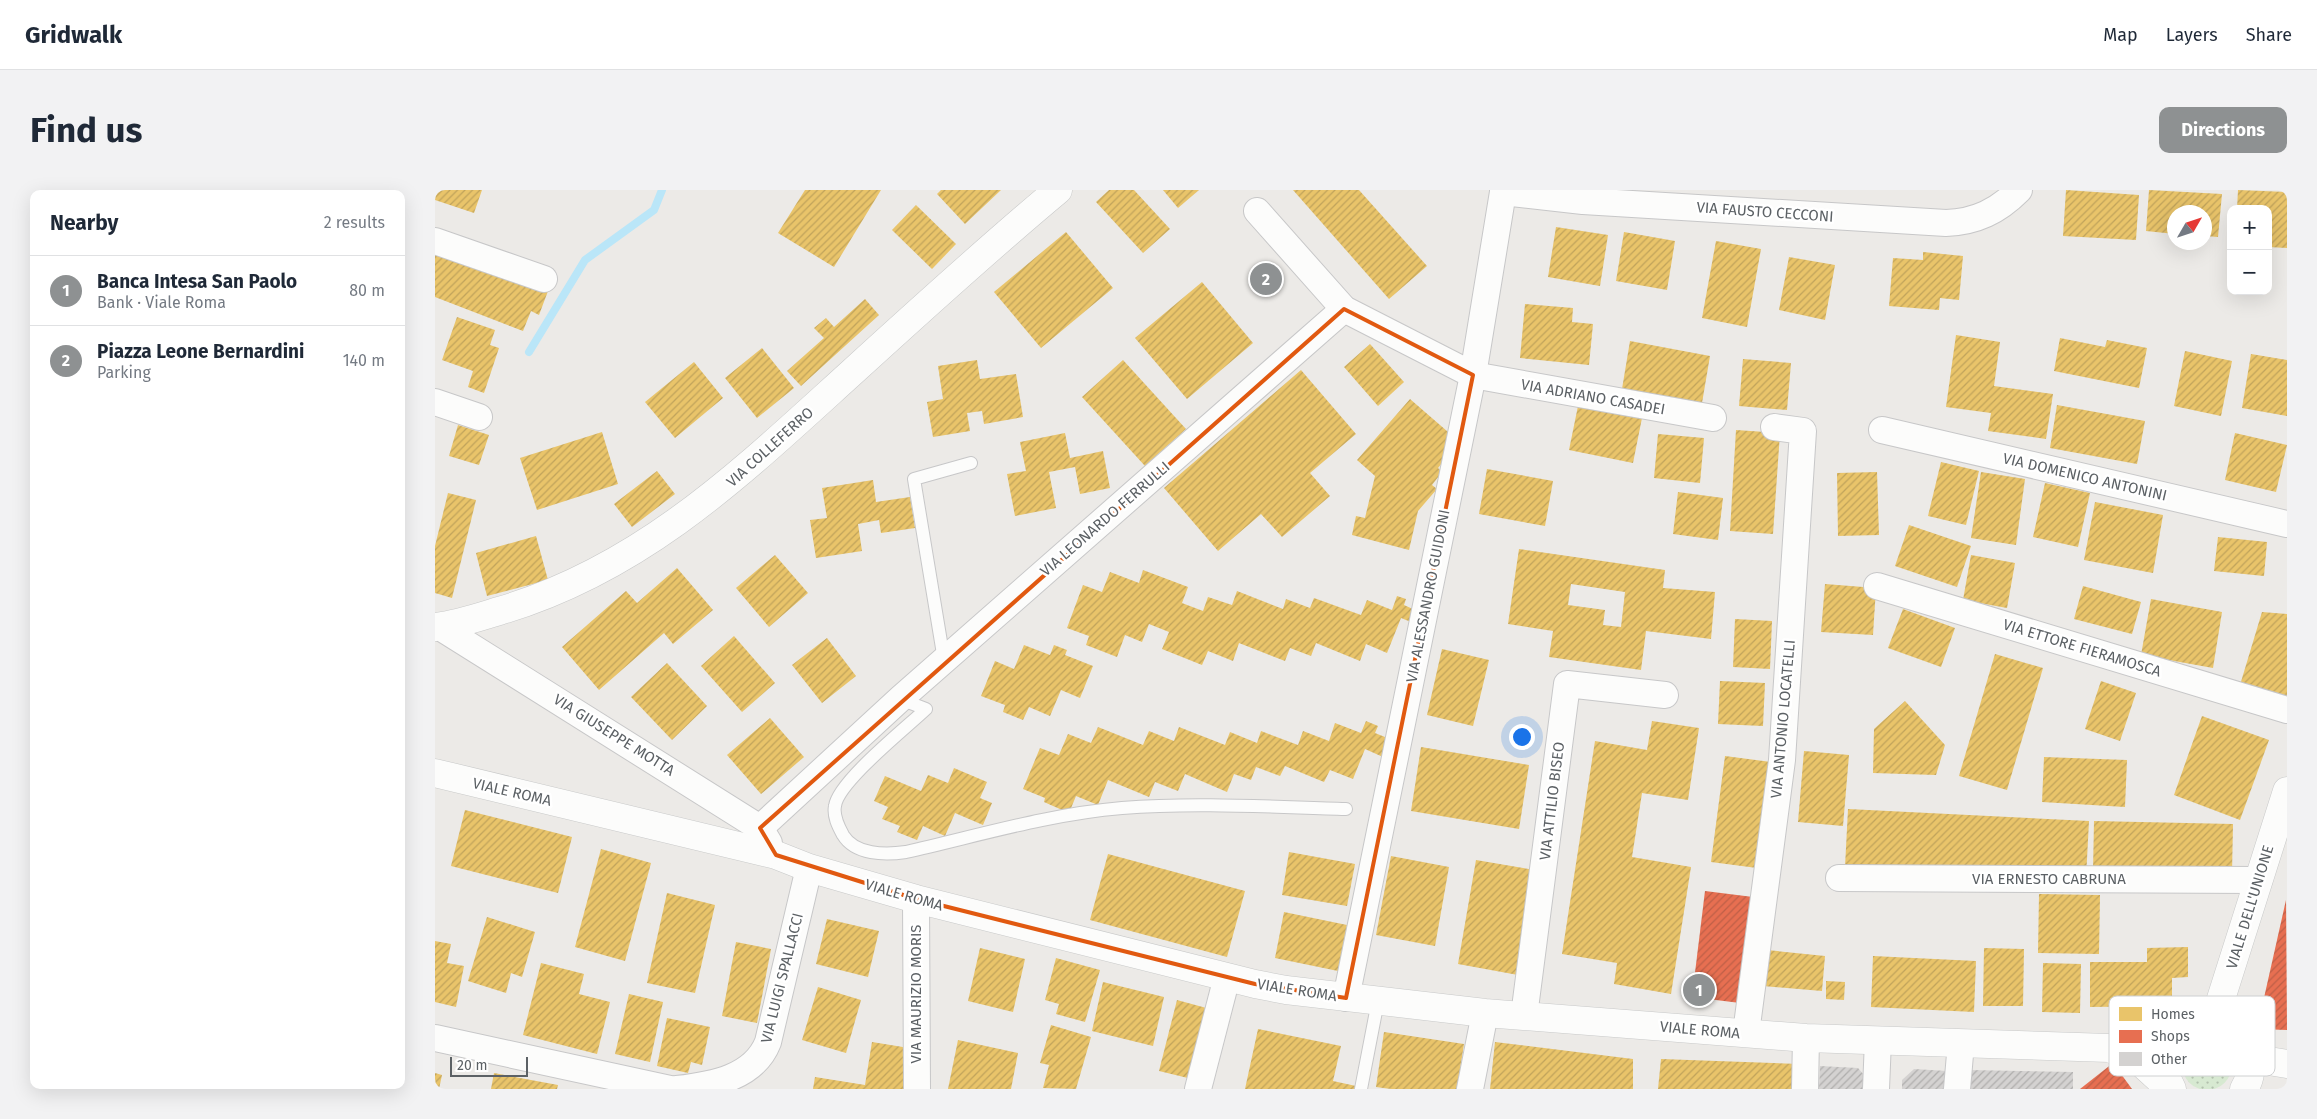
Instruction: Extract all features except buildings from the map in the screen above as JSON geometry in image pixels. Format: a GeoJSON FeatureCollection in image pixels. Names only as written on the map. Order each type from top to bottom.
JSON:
{"type":"FeatureCollection","features":[{"type":"Feature","properties":{"kind":"street","name":"VIA COLLEFERRO"},"geometry":{"type":"LineString","coordinates":[[437,627],[519,605],[559,590],[628,556],[679,522],[737,477],[991,246],[1058,190]]}},
{"type":"Feature","properties":{"kind":"street","name":"VIA FAUSTO CECCONI"},"geometry":{"type":"LineString","coordinates":[[1504,191],[1583,200],[1946,223],[1970,221],[1981,217],[2004,204],[2019,190]]}},
{"type":"Feature","properties":{"kind":"street","name":"VIA ALESSANDRO GUIDONI"},"geometry":{"type":"LineString","coordinates":[[1347,998],[1473,375],[1504,191]]}},
{"type":"Feature","properties":{"kind":"street"},"geometry":{"type":"LineString","coordinates":[[1257,211],[1344,309],[1473,375]]}},
{"type":"Feature","properties":{"kind":"street"},"geometry":{"type":"LineString","coordinates":[[435,240],[544,280]]}},
{"type":"Feature","properties":{"kind":"street","name":"VIA LEONARDO FERRULLI"},"geometry":{"type":"LineString","coordinates":[[760,828],[900,699],[1344,309]]}},
{"type":"Feature","properties":{"kind":"street","name":"VIA ADRIANO CASADEI"},"geometry":{"type":"LineString","coordinates":[[1473,375],[1713,418]]}},
{"type":"Feature","properties":{"kind":"street"},"geometry":{"type":"LineString","coordinates":[[435,402],[479,417]]}},
{"type":"Feature","properties":{"kind":"street","name":"VIA ANTONIO LOCATELLI"},"geometry":{"type":"LineString","coordinates":[[1746,1033],[1782,760],[1803,431],[1774,427]]}},
{"type":"Feature","properties":{"kind":"street","name":"VIA DOMENICO ANTONINI"},"geometry":{"type":"LineString","coordinates":[[1882,430],[2287,524]]}},
{"type":"Feature","properties":{"kind":"street","name":"VIA ETTORE FIERAMOSCA"},"geometry":{"type":"LineString","coordinates":[[1877,586],[2287,710]]}},
{"type":"Feature","properties":{"kind":"street","name":"VIA GIUSEPPE MOTTA"},"geometry":{"type":"LineString","coordinates":[[437,627],[760,828],[776,854]]}},
{"type":"Feature","properties":{"kind":"street","name":"VIA ATTILIO BISEO"},"geometry":{"type":"LineString","coordinates":[[1524,1016],[1567,684],[1665,695]]}},
{"type":"Feature","properties":{"kind":"street","name":"VIALE ROMA"},"geometry":{"type":"LineString","coordinates":[[435,773],[776,854],[809,868],[915,900],[1227,977],[1296,991],[1485,1013],[1806,1038],[2109,1048]]}},
{"type":"Feature","properties":{"kind":"street","name":"VIALE DELL'UNIONE"},"geometry":{"type":"LineString","coordinates":[[2222,996],[2287,791]]}},
{"type":"Feature","properties":{"kind":"street","name":"VIA LUIGI SPALLACCI"},"geometry":{"type":"LineString","coordinates":[[677,1089],[739,1075],[751,1068],[762,1055],[768,1042],[809,868]]}},
{"type":"Feature","properties":{"kind":"street","name":"VIA ERNESTO CABRUNA"},"geometry":{"type":"LineString","coordinates":[[1839,878],[2259,880]]}},
{"type":"Feature","properties":{"kind":"street","name":"VIA MAURIZIO MORIS"},"geometry":{"type":"LineString","coordinates":[[915,900],[917,1089]]}},
{"type":"Feature","properties":{"kind":"street"},"geometry":{"type":"LineString","coordinates":[[1198,1089],[1227,977]]}},
{"type":"Feature","properties":{"kind":"street"},"geometry":{"type":"LineString","coordinates":[[1470,1089],[1485,1013]]}},
{"type":"Feature","properties":{"kind":"street"},"geometry":{"type":"LineString","coordinates":[[435,1038],[671,1089]]}},
{"type":"Feature","properties":{"kind":"street"},"geometry":{"type":"LineString","coordinates":[[1805,1089],[1806,1038]]}},
{"type":"Feature","properties":{"kind":"street"},"geometry":{"type":"LineString","coordinates":[[1876,1089],[1878,1040]]}},
{"type":"Feature","properties":{"kind":"street"},"geometry":{"type":"LineString","coordinates":[[1957,1089],[1961,1043]]}},
{"type":"Feature","properties":{"kind":"street","name":"VIALE ROMA"},"geometry":{"type":"LineString","coordinates":[[2156,1076],[2171,1089]]}},
{"type":"Feature","properties":{"kind":"street","name":"VIALE ROMA"},"geometry":{"type":"LineString","coordinates":[[2167,1076],[2171,1089]]}},
{"type":"Feature","properties":{"kind":"street"},"geometry":{"type":"LineString","coordinates":[[2244,1089],[2248,1076]]}},
{"type":"Feature","properties":{"kind":"lane"},"geometry":{"type":"LineString","coordinates":[[944,661],[915,479],[971,463]]}},
{"type":"Feature","properties":{"kind":"lane"},"geometry":{"type":"LineString","coordinates":[[900,699],[926,709],[852,777],[841,790],[835,806],[836,822],[844,837],[858,848],[873,852],[888,854],[906,852],[1073,814],[1121,808],[1163,805],[1346,809]]}},
{"type":"Feature","properties":{"kind":"lane"},"geometry":{"type":"LineString","coordinates":[[1361,1089],[1378,1001]]}},
{"type":"Feature","properties":{"kind":"highlighted area"},"geometry":{"type":"Polygon","coordinates":[[[1344,309],[1473,375],[1346,998],[1255,984],[916,899],[776,855],[760,828],[1344,309]]]}},
{"type":"Feature","properties":{"kind":"green space"},"geometry":{"type":"Polygon","coordinates":[[[2184,1076],[2230,1076],[2221,1086],[2207,1090],[2193,1086],[2184,1076]]]}},
{"type":"Feature","properties":{"kind":"waterway"},"geometry":{"type":"LineString","coordinates":[[529,352],[585,260],[654,210],[662,190]]}},
{"type":"Feature","properties":{"kind":"place","name":"Piazza Leone Bernardini"},"geometry":{"type":"Point","coordinates":[1266,279]}},
{"type":"Feature","properties":{"kind":"place","name":"Banca Intesa San Paolo"},"geometry":{"type":"Point","coordinates":[1699,990]}}]}
